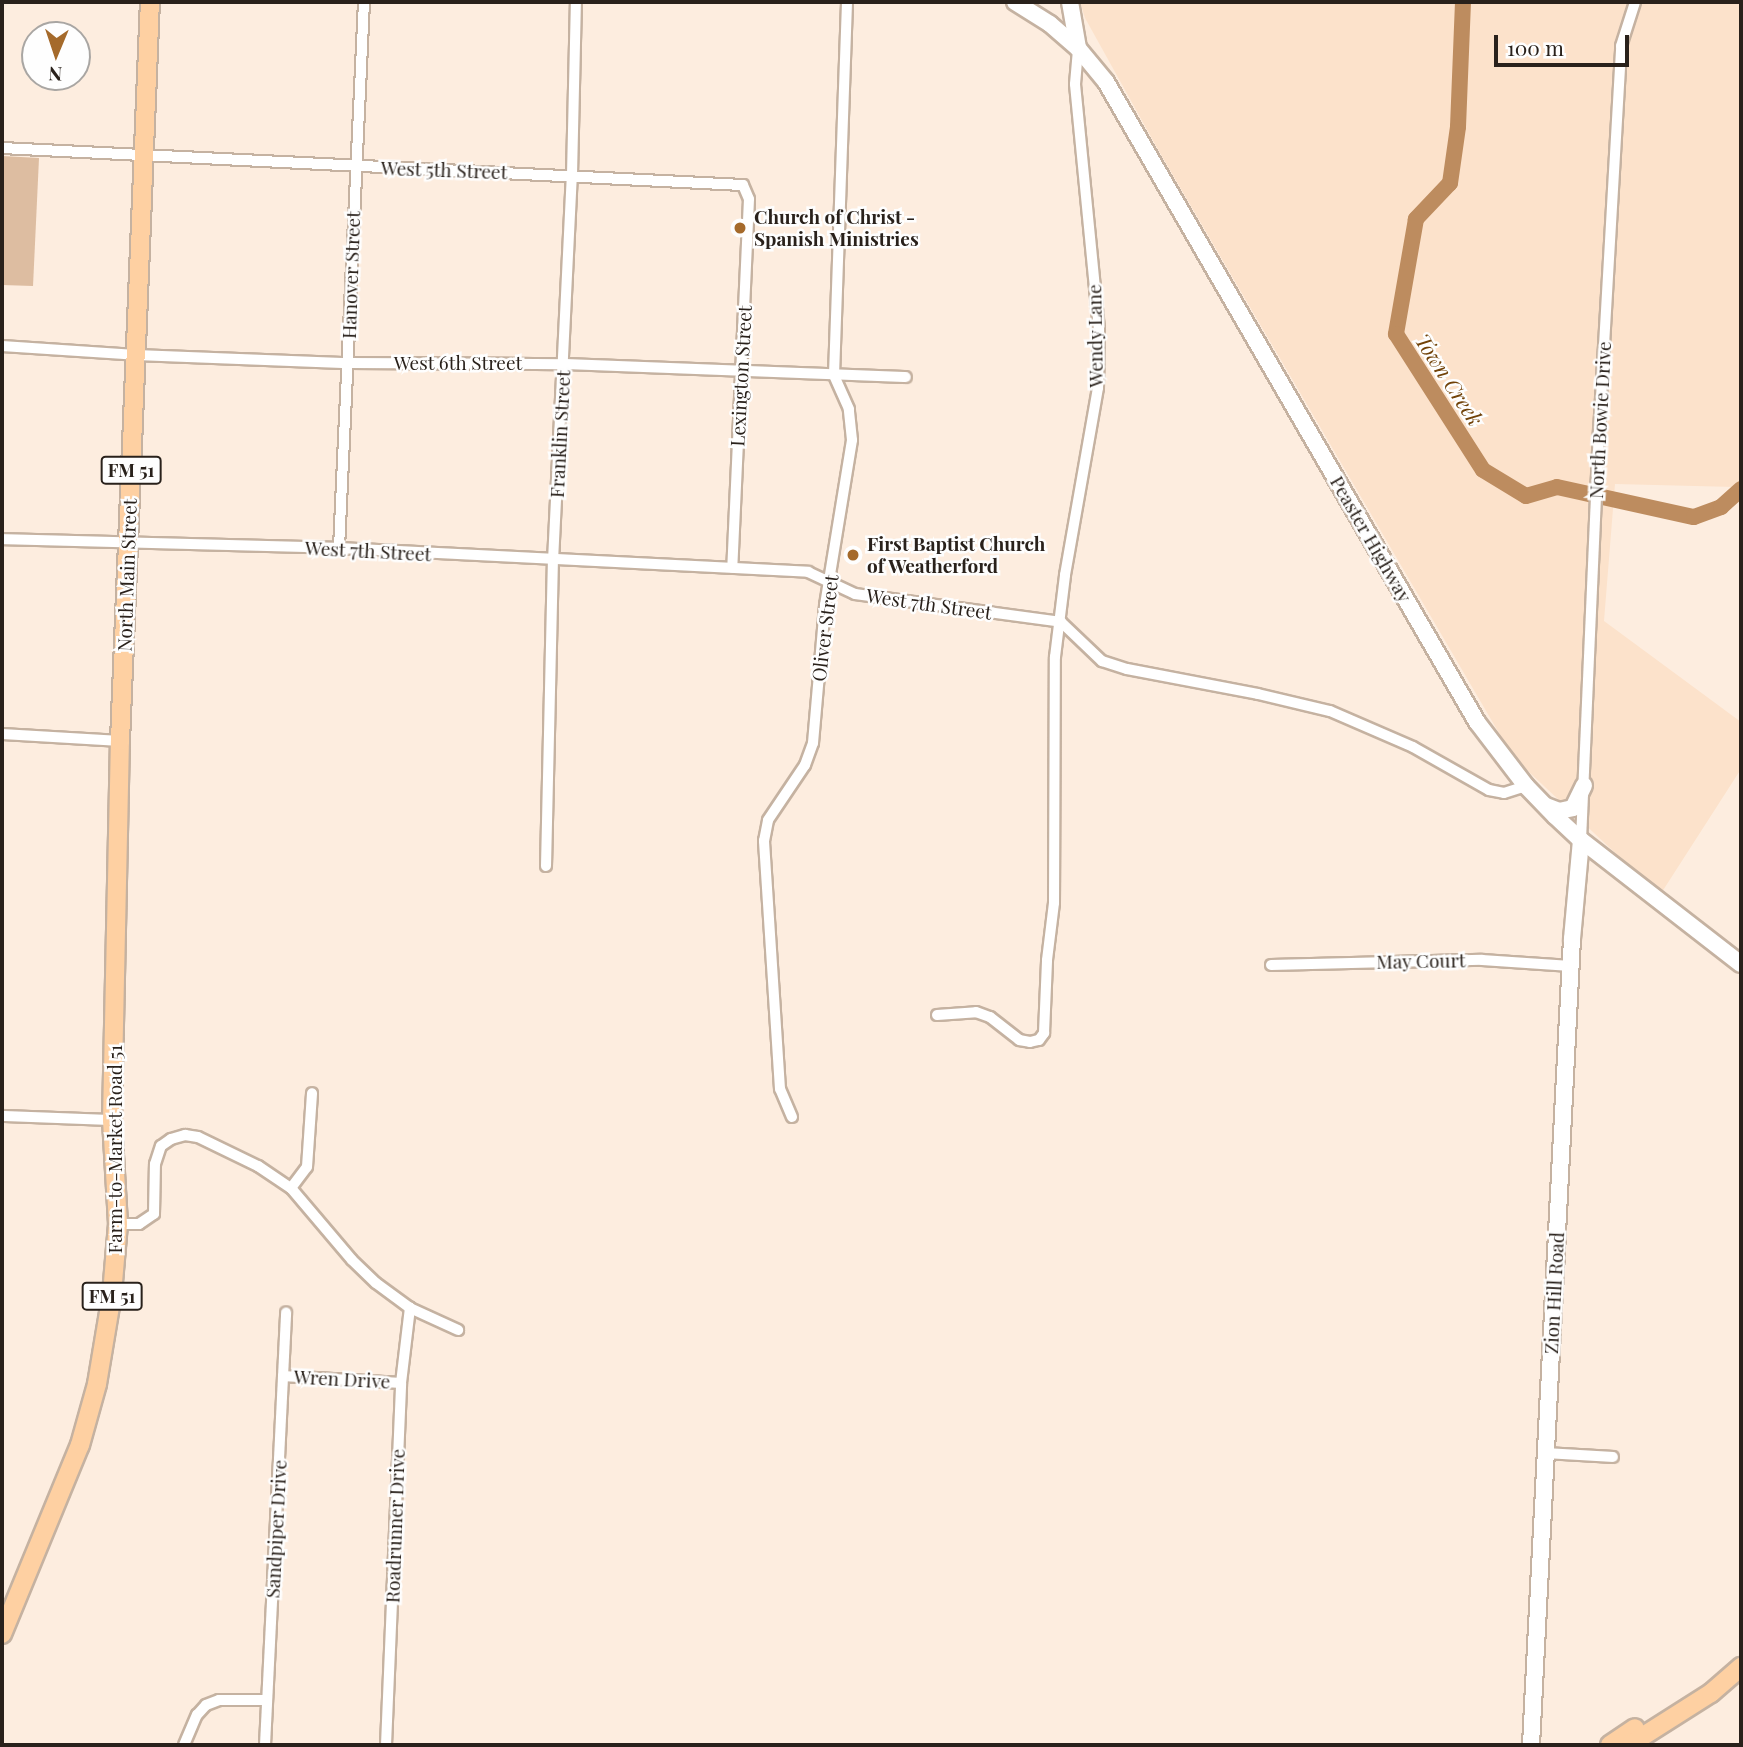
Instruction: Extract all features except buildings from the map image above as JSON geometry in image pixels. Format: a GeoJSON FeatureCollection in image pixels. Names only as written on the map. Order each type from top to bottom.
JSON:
{"type":"FeatureCollection","features":[{"type":"Feature","properties":{"kind":"main road","name":"North Main Street"},"geometry":{"type":"LineString","coordinates":[[118,939],[120,741],[146,155],[150,2]]}},
{"type":"Feature","properties":{"kind":"main road","name":"Peaster Highway"},"geometry":{"type":"LineString","coordinates":[[1015,2],[1051,24],[1078,48],[1106,82],[1477,722],[1526,786],[1581,840],[1741,964]]}},
{"type":"Feature","properties":{"kind":"main road"},"geometry":{"type":"LineString","coordinates":[[1070,2],[1078,48]]}},
{"type":"Feature","properties":{"kind":"main road"},"geometry":{"type":"LineString","coordinates":[[1545,805],[1559,811],[1573,808],[1584,785]]}},
{"type":"Feature","properties":{"kind":"main road","name":"Zion Hill Road"},"geometry":{"type":"LineString","coordinates":[[1531,1745],[1571,966],[1581,840]]}},
{"type":"Feature","properties":{"kind":"main road"},"geometry":{"type":"LineString","coordinates":[[1578,878],[1584,866],[1592,862],[1612,864]]}},
{"type":"Feature","properties":{"kind":"main road","name":"Farm-to-Market Road 51"},"geometry":{"type":"LineString","coordinates":[[2,1634],[80,1445],[97,1384],[112,1294],[118,1224],[112,1120],[118,939]]}},
{"type":"Feature","properties":{"kind":"main road"},"geometry":{"type":"LineString","coordinates":[[1629,1745],[1711,1693],[1741,1667]]}},
{"type":"Feature","properties":{"kind":"main road"},"geometry":{"type":"LineString","coordinates":[[1610,1745],[1667,1707],[1711,1693]]}},
{"type":"Feature","properties":{"kind":"street","name":"Hanover Street"},"geometry":{"type":"LineString","coordinates":[[339,548],[364,2]]}},
{"type":"Feature","properties":{"kind":"street","name":"Franklin Street"},"geometry":{"type":"LineString","coordinates":[[546,866],[553,561],[572,175],[576,2]]}},
{"type":"Feature","properties":{"kind":"street","name":"Oliver Street"},"geometry":{"type":"LineString","coordinates":[[792,1117],[780,1089],[764,841],[768,820],[805,765],[813,743],[818,670],[852,440],[849,409],[834,375],[847,2]]}},
{"type":"Feature","properties":{"kind":"street","name":"North Bowie Drive"},"geometry":{"type":"LineString","coordinates":[[1581,840],[1621,46],[1635,2]]}},
{"type":"Feature","properties":{"kind":"street","name":"Wendy Lane"},"geometry":{"type":"LineString","coordinates":[[937,1015],[976,1012],[990,1017],[1019,1040],[1030,1042],[1039,1041],[1044,1034],[1047,960],[1054,903],[1055,657],[1065,575],[1098,388],[1099,329],[1075,85],[1078,48]]}},
{"type":"Feature","properties":{"kind":"street","name":"West 5th Street"},"geometry":{"type":"LineString","coordinates":[[2,148],[355,167],[572,175],[743,186]]}},
{"type":"Feature","properties":{"kind":"street","name":"Lexington Street"},"geometry":{"type":"LineString","coordinates":[[732,568],[749,199],[743,186]]}},
{"type":"Feature","properties":{"kind":"street","name":"West 6th Street"},"geometry":{"type":"LineString","coordinates":[[2,346],[136,355],[349,363],[564,364],[906,377]]}},
{"type":"Feature","properties":{"kind":"street","name":"West 7th Street"},"geometry":{"type":"LineString","coordinates":[[2,539],[339,548],[808,572],[855,594],[1061,622]]}},
{"type":"Feature","properties":{"kind":"street"},"geometry":{"type":"LineString","coordinates":[[1061,622],[1102,661],[1127,669],[1330,711],[1413,747],[1489,790],[1504,793],[1526,786]]}},
{"type":"Feature","properties":{"kind":"street"},"geometry":{"type":"LineString","coordinates":[[2,734],[120,741]]}},
{"type":"Feature","properties":{"kind":"street","name":"May Court"},"geometry":{"type":"LineString","coordinates":[[1271,965],[1482,960],[1571,966]]}},
{"type":"Feature","properties":{"kind":"street"},"geometry":{"type":"LineString","coordinates":[[290,1188],[307,1167],[312,1093]]}},
{"type":"Feature","properties":{"kind":"street"},"geometry":{"type":"LineString","coordinates":[[2,1116],[112,1120]]}},
{"type":"Feature","properties":{"kind":"street"},"geometry":{"type":"LineString","coordinates":[[118,1224],[139,1224],[154,1213],[156,1155],[171,1139],[186,1135],[258,1166],[290,1188],[352,1260],[376,1283],[411,1308],[458,1330]]}},
{"type":"Feature","properties":{"kind":"street","name":"Roadrunner Drive"},"geometry":{"type":"LineString","coordinates":[[386,1745],[401,1382],[411,1308]]}},
{"type":"Feature","properties":{"kind":"street","name":"Sandpiper Drive"},"geometry":{"type":"LineString","coordinates":[[265,1745],[285,1313]]}},
{"type":"Feature","properties":{"kind":"street","name":"Wren Drive"},"geometry":{"type":"LineString","coordinates":[[283,1376],[401,1382]]}},
{"type":"Feature","properties":{"kind":"street"},"geometry":{"type":"LineString","coordinates":[[1546,1453],[1613,1457]]}},
{"type":"Feature","properties":{"kind":"street"},"geometry":{"type":"LineString","coordinates":[[184,1745],[197,1715],[206,1705],[219,1700],[267,1700]]}},
{"type":"Feature","properties":{"kind":"shaded area"},"geometry":{"type":"Polygon","coordinates":[[[1080,2],[1741,2],[1741,482],[1735,487],[1615,484],[1604,621],[1741,722],[1741,769],[1660,895],[1513,757],[1160,153],[1085,18],[1080,2]]]}},
{"type":"Feature","properties":{"kind":"shaded area"},"geometry":{"type":"Polygon","coordinates":[[[2,156],[39,158],[33,286],[2,285],[2,156]]]}},
{"type":"Feature","properties":{"kind":"waterway","name":"Town Creek"},"geometry":{"type":"LineString","coordinates":[[1463,2],[1458,127],[1450,183],[1416,219],[1396,334],[1483,470],[1526,496],[1557,487],[1694,517],[1721,507],[1741,489]]}},
{"type":"Feature","properties":{"kind":"place","name":"Church of Christ - Spanish Ministries"},"geometry":{"type":"Point","coordinates":[740,228]}},
{"type":"Feature","properties":{"kind":"place","name":"First Baptist Church of Weatherford"},"geometry":{"type":"Point","coordinates":[853,555]}}]}
